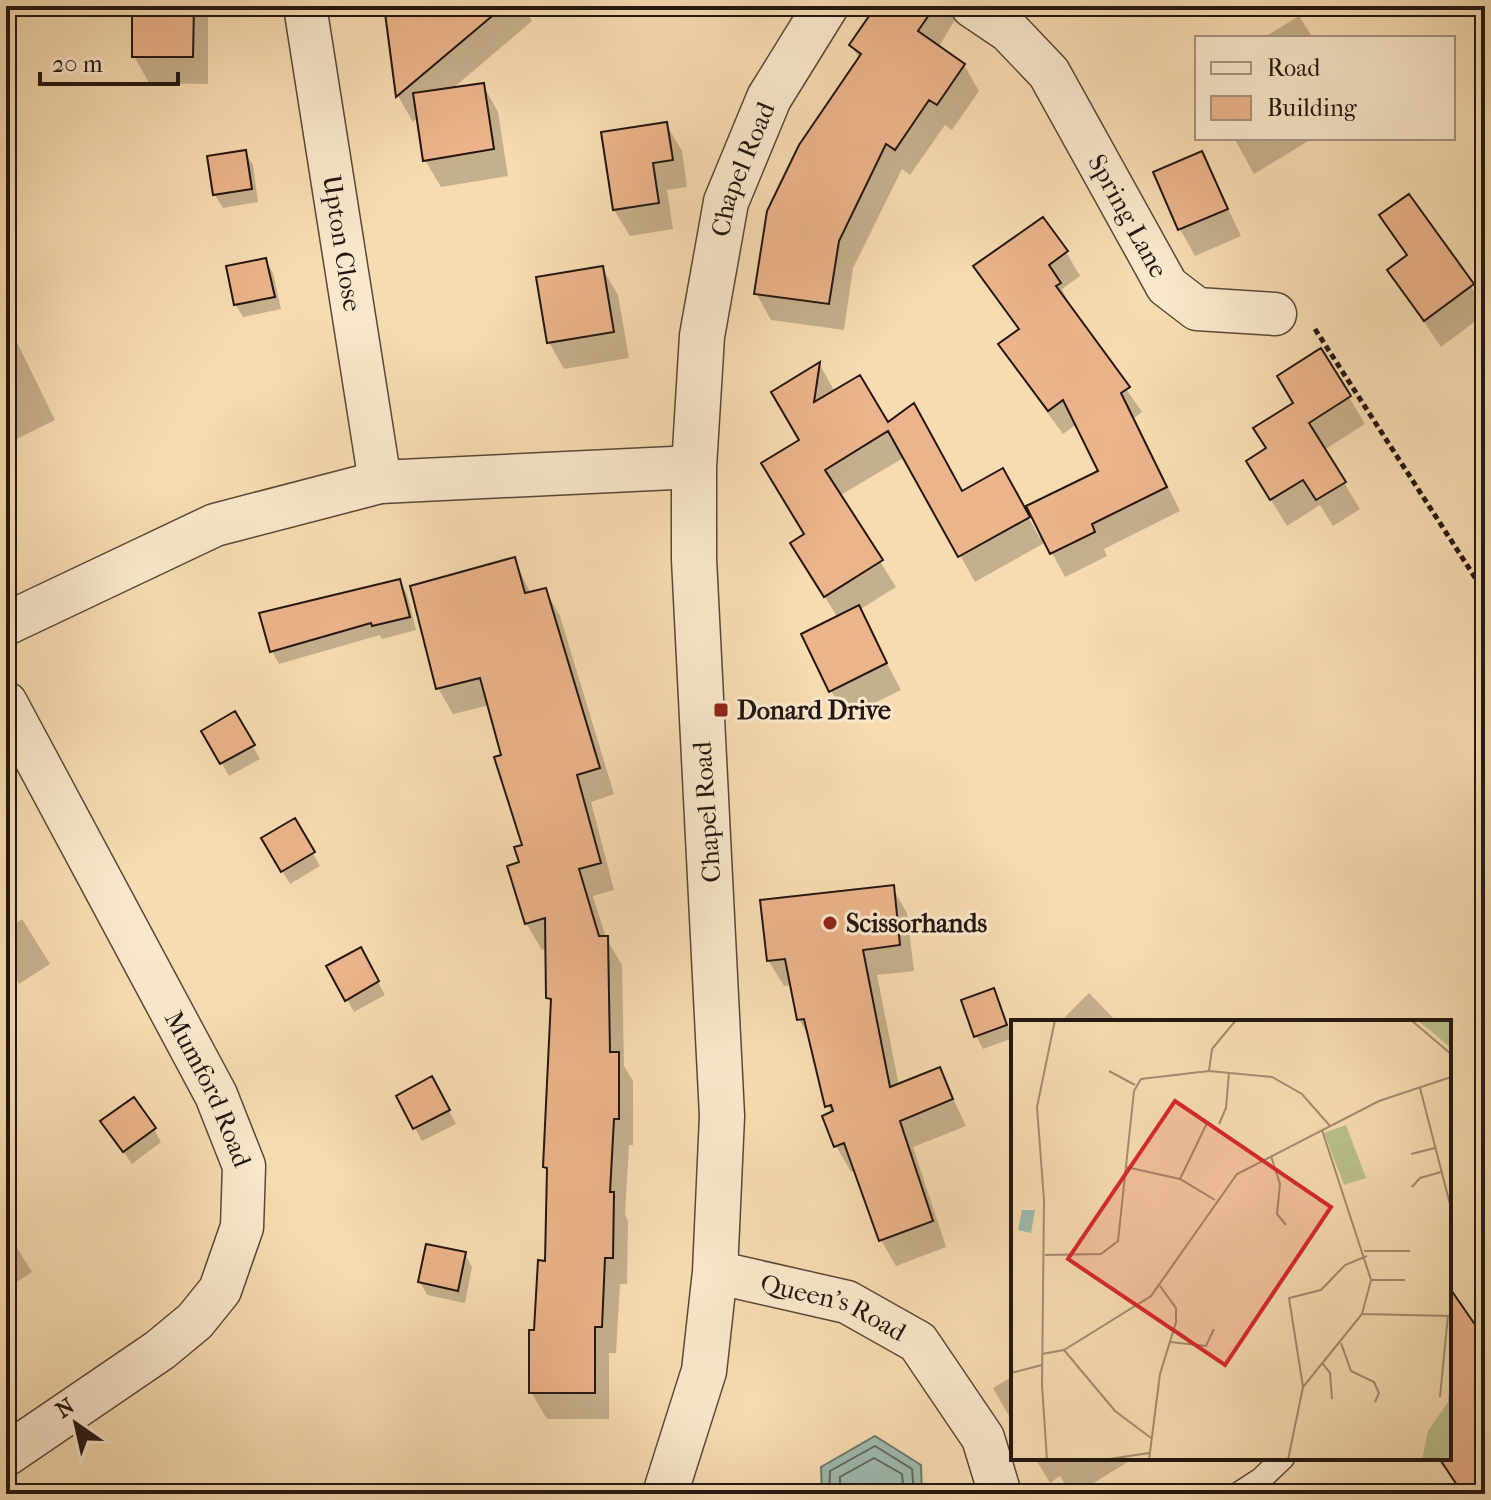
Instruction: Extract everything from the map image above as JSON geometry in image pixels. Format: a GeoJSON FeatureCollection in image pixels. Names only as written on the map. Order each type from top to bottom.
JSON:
{"type":"FeatureCollection","features":[{"type":"Feature","properties":{"kind":"street","name":"Upton Close"},"geometry":{"type":"LineString","coordinates":[[305,6],[380,482]]}},
{"type":"Feature","properties":{"kind":"street","name":"Chapel Road"},"geometry":{"type":"LineString","coordinates":[[665,1494],[704,1371],[715,1272],[722,1116],[714,925],[699,702],[694,467],[702,336],[726,202],[769,98],[826,6]]}},
{"type":"Feature","properties":{"kind":"street","name":"Spring Lane"},"geometry":{"type":"LineString","coordinates":[[972,6],[1009,31],[1049,73],[1167,286],[1197,309],[1275,314]]}},
{"type":"Feature","properties":{"kind":"street"},"geometry":{"type":"LineString","coordinates":[[6,624],[215,525],[380,482],[694,467]]}},
{"type":"Feature","properties":{"kind":"street","name":"Mumford Road"},"geometry":{"type":"LineString","coordinates":[[6,703],[216,1095],[244,1166],[242,1227],[220,1290],[195,1321],[160,1350],[6,1455]]}},
{"type":"Feature","properties":{"kind":"street","name":"Queen's Road"},"geometry":{"type":"LineString","coordinates":[[715,1272],[847,1302],[918,1342],[983,1438],[1000,1494]]}},
{"type":"Feature","properties":{"kind":"lane"},"geometry":{"type":"LineString","coordinates":[[1238,1494],[1261,1479],[1281,1460]]}},
{"type":"Feature","properties":{"kind":"path"},"geometry":{"type":"LineString","coordinates":[[1275,314],[1319,330],[1485,593]]}},
{"type":"Feature","properties":{"kind":"water"},"geometry":{"type":"Polygon","coordinates":[[[875,1436],[921,1465],[922,1494],[822,1494],[821,1467],[875,1436]]]}},
{"type":"Feature","properties":{"kind":"building"},"geometry":{"type":"Polygon","coordinates":[[[132,6],[194,6],[193,57],[132,57],[132,6]]]}},
{"type":"Feature","properties":{"kind":"building"},"geometry":{"type":"Polygon","coordinates":[[[432,6],[504,6],[396,97],[385,13],[432,6]]]}},
{"type":"Feature","properties":{"kind":"building"},"geometry":{"type":"Polygon","coordinates":[[[876,6],[935,6],[918,31],[965,64],[937,105],[929,100],[895,150],[886,144],[839,241],[829,304],[754,294],[767,211],[799,145],[861,54],[849,45],[876,6]]]}},
{"type":"Feature","properties":{"kind":"building"},"geometry":{"type":"Polygon","coordinates":[[[484,83],[494,149],[423,161],[413,93],[484,83]]]}},
{"type":"Feature","properties":{"kind":"building"},"geometry":{"type":"Polygon","coordinates":[[[667,122],[673,160],[653,163],[659,203],[613,210],[601,132],[667,122]]]}},
{"type":"Feature","properties":{"kind":"building"},"geometry":{"type":"Polygon","coordinates":[[[246,150],[252,189],[213,195],[207,156],[246,150]]]}},
{"type":"Feature","properties":{"kind":"building"},"geometry":{"type":"Polygon","coordinates":[[[1202,151],[1228,209],[1178,230],[1153,172],[1202,151]]]}},
{"type":"Feature","properties":{"kind":"building"},"geometry":{"type":"Polygon","coordinates":[[[1409,194],[1474,284],[1424,321],[1387,270],[1407,255],[1379,215],[1409,194]]]}},
{"type":"Feature","properties":{"kind":"building"},"geometry":{"type":"Polygon","coordinates":[[[1043,217],[1068,251],[1049,265],[1061,283],[1056,286],[1130,387],[1121,393],[1167,487],[1092,524],[1095,532],[1050,554],[1026,506],[1098,471],[1063,400],[1048,411],[998,344],[1019,329],[973,266],[1043,217]]]}},
{"type":"Feature","properties":{"kind":"building"},"geometry":{"type":"Polygon","coordinates":[[[266,258],[275,297],[234,305],[226,266],[266,258]]]}},
{"type":"Feature","properties":{"kind":"building"},"geometry":{"type":"Polygon","coordinates":[[[603,266],[614,332],[547,343],[536,277],[603,266]]]}},
{"type":"Feature","properties":{"kind":"building"},"geometry":{"type":"Polygon","coordinates":[[[1321,348],[1351,396],[1309,423],[1346,482],[1316,500],[1303,480],[1270,500],[1246,461],[1266,448],[1253,428],[1293,403],[1277,376],[1321,348]]]}},
{"type":"Feature","properties":{"kind":"building"},"geometry":{"type":"Polygon","coordinates":[[[820,362],[814,402],[860,375],[888,422],[914,403],[962,491],[1003,468],[1030,517],[958,557],[888,431],[825,470],[883,560],[824,597],[790,543],[804,534],[761,463],[799,440],[771,392],[820,362]]]}},
{"type":"Feature","properties":{"kind":"building"},"geometry":{"type":"Polygon","coordinates":[[[515,557],[525,593],[546,588],[600,768],[577,775],[601,863],[579,869],[599,936],[608,936],[610,1052],[619,1052],[619,1119],[614,1119],[610,1192],[614,1192],[613,1258],[605,1258],[602,1327],[595,1327],[595,1393],[529,1393],[529,1330],[534,1330],[538,1260],[545,1261],[547,1168],[543,1167],[551,999],[546,998],[545,918],[525,924],[507,866],[519,862],[514,847],[522,845],[494,757],[501,755],[480,678],[436,689],[410,586],[515,557]]]}},
{"type":"Feature","properties":{"kind":"building"},"geometry":{"type":"Polygon","coordinates":[[[400,579],[410,617],[372,626],[371,623],[270,652],[259,613],[400,579]]]}},
{"type":"Feature","properties":{"kind":"building"},"geometry":{"type":"Polygon","coordinates":[[[859,605],[887,663],[829,692],[801,634],[859,605]]]}},
{"type":"Feature","properties":{"kind":"building"},"geometry":{"type":"Polygon","coordinates":[[[235,711],[255,745],[220,764],[201,731],[235,711]]]}},
{"type":"Feature","properties":{"kind":"building"},"geometry":{"type":"Polygon","coordinates":[[[295,818],[315,852],[281,872],[261,838],[295,818]]]}},
{"type":"Feature","properties":{"kind":"building"},"geometry":{"type":"Polygon","coordinates":[[[894,885],[900,945],[863,950],[890,1087],[940,1067],[953,1099],[900,1121],[933,1221],[879,1241],[844,1143],[834,1147],[822,1116],[833,1111],[831,1105],[825,1107],[804,1019],[797,1020],[785,959],[767,961],[760,900],[894,885]]]}},
{"type":"Feature","properties":{"kind":"building"},"geometry":{"type":"Polygon","coordinates":[[[361,947],[379,981],[345,1001],[326,966],[361,947]]]}},
{"type":"Feature","properties":{"kind":"building"},"geometry":{"type":"Polygon","coordinates":[[[994,988],[1007,1025],[974,1037],[961,1000],[994,988]]]}},
{"type":"Feature","properties":{"kind":"building"},"geometry":{"type":"Polygon","coordinates":[[[432,1076],[450,1110],[413,1129],[396,1096],[432,1076]]]}},
{"type":"Feature","properties":{"kind":"building"},"geometry":{"type":"Polygon","coordinates":[[[134,1097],[156,1128],[123,1152],[100,1121],[134,1097]]]}},
{"type":"Feature","properties":{"kind":"building"},"geometry":{"type":"Polygon","coordinates":[[[426,1244],[466,1252],[458,1291],[418,1282],[426,1244]]]}},
{"type":"Feature","properties":{"kind":"building"},"geometry":{"type":"Polygon","coordinates":[[[1451,1290],[1485,1339],[1485,1494],[1463,1494],[1441,1461],[1451,1460],[1451,1290]]]}},
{"type":"Feature","properties":{"kind":"place","name":"Donard Drive"},"geometry":{"type":"Point","coordinates":[721,710]}},
{"type":"Feature","properties":{"kind":"place","name":"Scissorhands"},"geometry":{"type":"Point","coordinates":[830,923]}}]}
